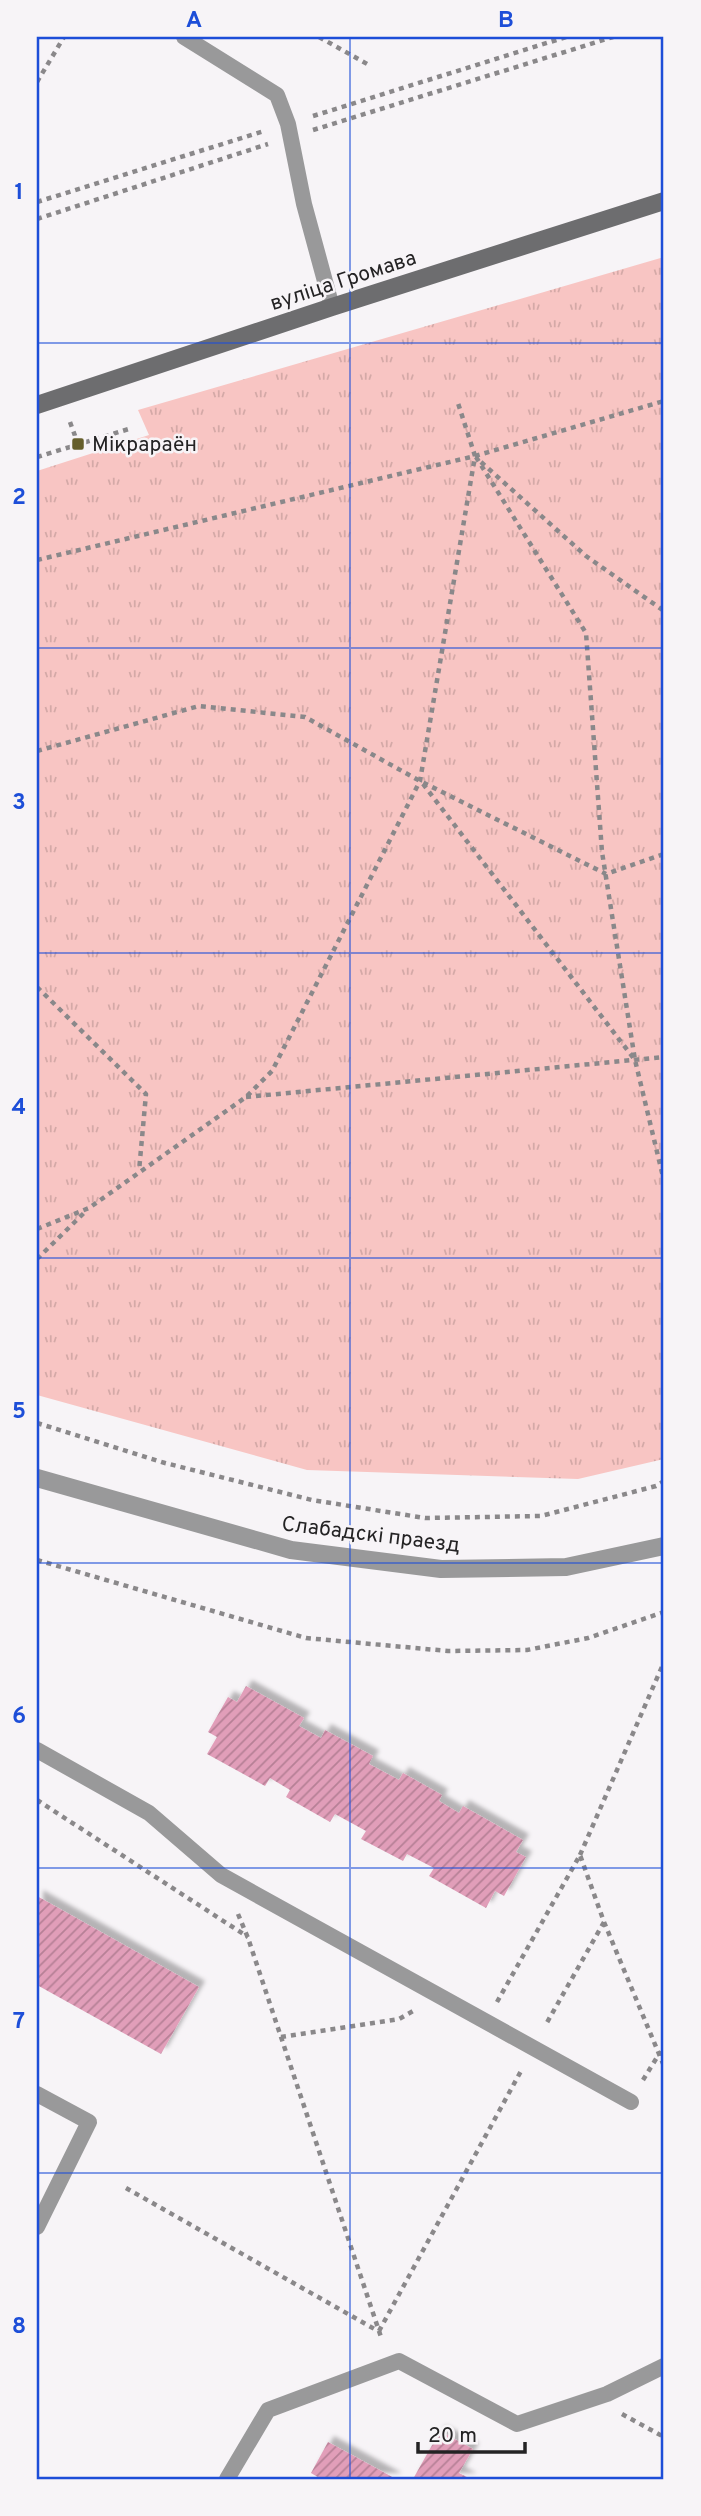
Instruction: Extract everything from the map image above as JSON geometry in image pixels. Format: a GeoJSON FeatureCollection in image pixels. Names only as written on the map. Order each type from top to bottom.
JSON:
{"type":"FeatureCollection","features":[{"type":"Feature","properties":{"kind":"main road","name":"вуліца Громава"},"geometry":{"type":"LineString","coordinates":[[37,405],[664,201]]}},
{"type":"Feature","properties":{"kind":"street","name":"Слабадскі праезд"},"geometry":{"type":"LineString","coordinates":[[37,1478],[291,1550],[441,1569],[566,1567],[664,1546]]}},
{"type":"Feature","properties":{"kind":"lane"},"geometry":{"type":"LineString","coordinates":[[184,37],[277,94],[332,307]]}},
{"type":"Feature","properties":{"kind":"lane"},"geometry":{"type":"LineString","coordinates":[[37,1750],[149,1813],[221,1875],[631,2102]]}},
{"type":"Feature","properties":{"kind":"lane"},"geometry":{"type":"LineString","coordinates":[[37,2094],[89,2122],[37,2227]]}},
{"type":"Feature","properties":{"kind":"lane"},"geometry":{"type":"LineString","coordinates":[[227,2479],[268,2410],[399,2361],[517,2424],[594,2399],[664,2366]]}},
{"type":"Feature","properties":{"kind":"path"},"geometry":{"type":"LineString","coordinates":[[37,82],[64,37]]}},
{"type":"Feature","properties":{"kind":"path"},"geometry":{"type":"LineString","coordinates":[[319,37],[369,65]]}},
{"type":"Feature","properties":{"kind":"path"},"geometry":{"type":"LineString","coordinates":[[37,219],[613,37]]}},
{"type":"Feature","properties":{"kind":"path"},"geometry":{"type":"LineString","coordinates":[[457,400],[475,456],[586,633],[602,852],[635,1060],[664,1181]]}},
{"type":"Feature","properties":{"kind":"path"},"geometry":{"type":"LineString","coordinates":[[37,560],[475,456],[664,401]]}},
{"type":"Feature","properties":{"kind":"path"},"geometry":{"type":"LineString","coordinates":[[37,457],[132,428]]}},
{"type":"Feature","properties":{"kind":"path"},"geometry":{"type":"LineString","coordinates":[[475,456],[586,556],[664,611]]}},
{"type":"Feature","properties":{"kind":"path"},"geometry":{"type":"LineString","coordinates":[[37,1259],[89,1208],[246,1097],[272,1071],[420,780],[475,456]]}},
{"type":"Feature","properties":{"kind":"path"},"geometry":{"type":"LineString","coordinates":[[37,751],[199,706],[305,717],[420,780],[606,874],[664,853]]}},
{"type":"Feature","properties":{"kind":"path"},"geometry":{"type":"LineString","coordinates":[[420,780],[635,1060]]}},
{"type":"Feature","properties":{"kind":"path"},"geometry":{"type":"LineString","coordinates":[[37,987],[146,1094],[139,1172]]}},
{"type":"Feature","properties":{"kind":"path"},"geometry":{"type":"LineString","coordinates":[[246,1097],[664,1057]]}},
{"type":"Feature","properties":{"kind":"path"},"geometry":{"type":"LineString","coordinates":[[37,1229],[89,1208]]}},
{"type":"Feature","properties":{"kind":"path"},"geometry":{"type":"LineString","coordinates":[[37,1423],[165,1463],[312,1500],[425,1518],[541,1516],[656,1486],[664,1481]]}},
{"type":"Feature","properties":{"kind":"path"},"geometry":{"type":"LineString","coordinates":[[37,1560],[306,1638],[448,1651],[527,1650],[588,1637],[664,1612]]}},
{"type":"Feature","properties":{"kind":"path"},"geometry":{"type":"LineString","coordinates":[[486,2022],[580,1855],[664,1662]]}},
{"type":"Feature","properties":{"kind":"path"},"geometry":{"type":"LineString","coordinates":[[37,1800],[248,1938]]}},
{"type":"Feature","properties":{"kind":"path"},"geometry":{"type":"LineString","coordinates":[[580,1855],[604,1922],[661,2053],[664,2066]]}},
{"type":"Feature","properties":{"kind":"path"},"geometry":{"type":"LineString","coordinates":[[221,1875],[248,1938],[379,2331]]}},
{"type":"Feature","properties":{"kind":"path"},"geometry":{"type":"LineString","coordinates":[[379,2331],[604,1922]]}},
{"type":"Feature","properties":{"kind":"path"},"geometry":{"type":"LineString","coordinates":[[281,2036],[399,2020],[440,1996]]}},
{"type":"Feature","properties":{"kind":"path"},"geometry":{"type":"LineString","coordinates":[[631,2102],[661,2053]]}},
{"type":"Feature","properties":{"kind":"path"},"geometry":{"type":"LineString","coordinates":[[125,2188],[379,2331]]}},
{"type":"Feature","properties":{"kind":"path"},"geometry":{"type":"LineString","coordinates":[[594,2399],[664,2437]]}},
{"type":"Feature","properties":{"kind":"green space"},"geometry":{"type":"Polygon","coordinates":[[[664,257],[664,1459],[578,1479],[307,1470],[37,1395],[37,471],[149,435],[138,410],[664,257]]]}},
{"type":"Feature","properties":{"kind":"building"},"geometry":{"type":"Polygon","coordinates":[[[246,1686],[304,1718],[299,1726],[321,1738],[325,1730],[373,1756],[369,1764],[399,1780],[403,1773],[442,1795],[439,1801],[459,1813],[463,1806],[523,1840],[516,1852],[526,1857],[504,1896],[495,1891],[486,1908],[429,1876],[434,1868],[407,1854],[403,1861],[361,1839],[366,1831],[335,1814],[330,1822],[286,1797],[290,1790],[270,1778],[265,1786],[207,1754],[217,1737],[208,1732],[228,1697],[237,1702],[246,1686]]]}},
{"type":"Feature","properties":{"kind":"building"},"geometry":{"type":"Polygon","coordinates":[[[37,1896],[199,1987],[161,2054],[37,1985],[37,1896]]]}},
{"type":"Feature","properties":{"kind":"building"},"geometry":{"type":"Polygon","coordinates":[[[440,2431],[473,2449],[459,2473],[471,2479],[413,2479],[440,2431]]]}},
{"type":"Feature","properties":{"kind":"building"},"geometry":{"type":"Polygon","coordinates":[[[328,2442],[396,2479],[321,2479],[311,2473],[328,2442]]]}},
{"type":"Feature","properties":{"kind":"place","name":"Мікрараён"},"geometry":{"type":"Point","coordinates":[78,444]}}]}
